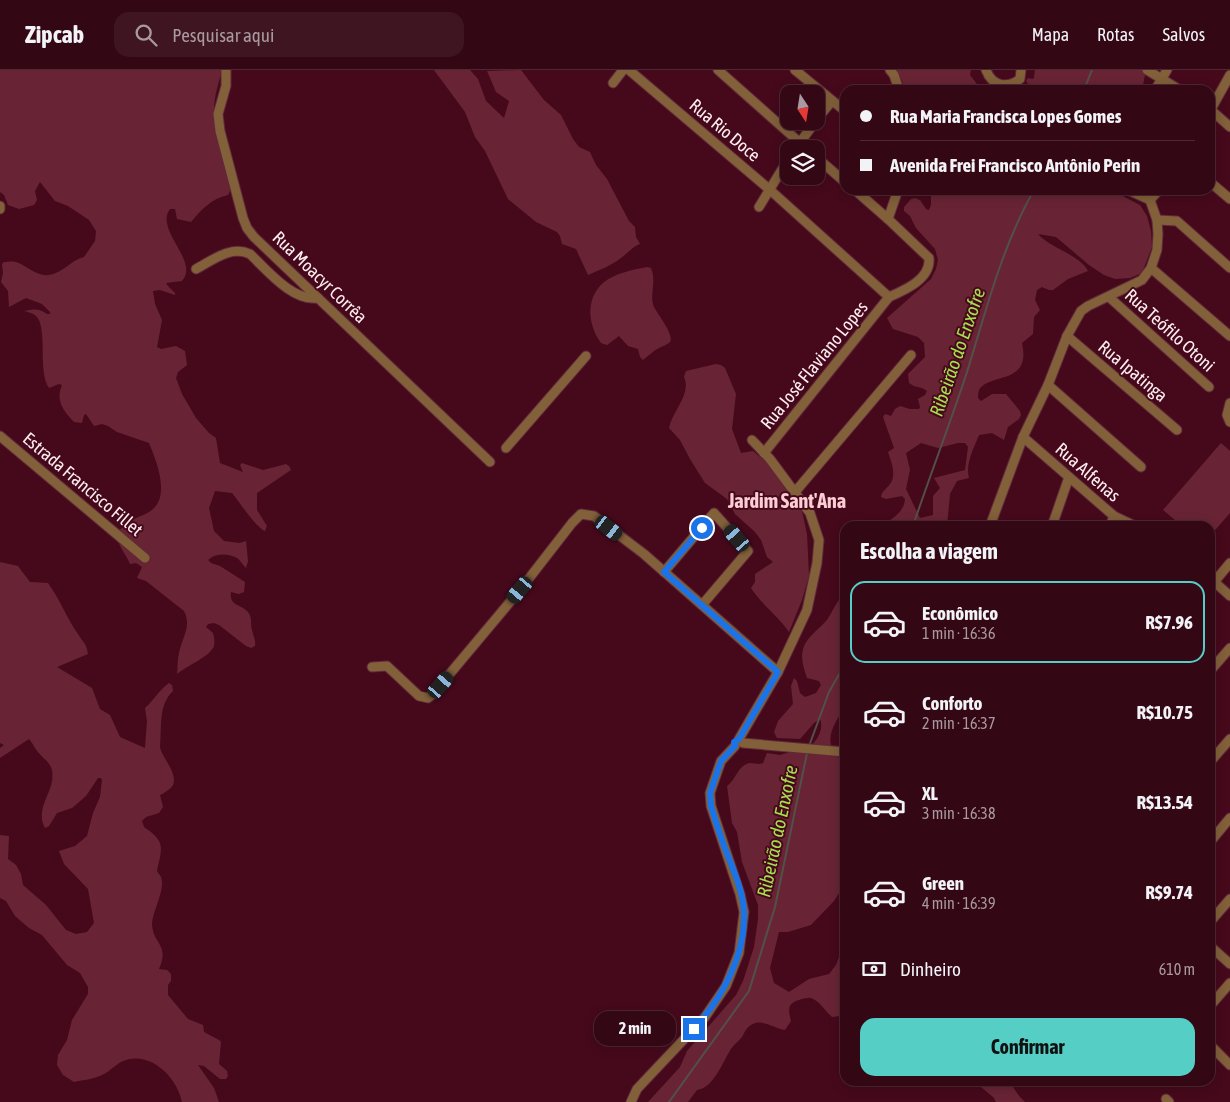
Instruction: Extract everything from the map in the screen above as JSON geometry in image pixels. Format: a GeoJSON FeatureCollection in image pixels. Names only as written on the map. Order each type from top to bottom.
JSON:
{"type":"FeatureCollection","features":[{"type":"Feature","properties":{"kind":"street","name":"Rua Moacyr Corrêa"},"geometry":{"type":"LineString","coordinates":[[226,70],[226,86],[218,114],[219,122],[247,228],[254,237],[490,462]]}},
{"type":"Feature","properties":{"kind":"street"},"geometry":{"type":"LineString","coordinates":[[613,82],[623,70]]}},
{"type":"Feature","properties":{"kind":"street","name":"Rua Rio Doce"},"geometry":{"type":"LineString","coordinates":[[629,70],[769,188],[889,297]]}},
{"type":"Feature","properties":{"kind":"street"},"geometry":{"type":"LineString","coordinates":[[718,70],[792,140]]}},
{"type":"Feature","properties":{"kind":"street"},"geometry":{"type":"LineString","coordinates":[[795,70],[840,107]]}},
{"type":"Feature","properties":{"kind":"street"},"geometry":{"type":"LineString","coordinates":[[890,70],[897,85]]}},
{"type":"Feature","properties":{"kind":"street"},"geometry":{"type":"LineString","coordinates":[[986,70],[988,76],[1001,85]]}},
{"type":"Feature","properties":{"kind":"street"},"geometry":{"type":"LineString","coordinates":[[1008,85],[1020,78],[1021,70]]}},
{"type":"Feature","properties":{"kind":"street"},"geometry":{"type":"LineString","coordinates":[[1147,70],[1164,74],[1175,85]]}},
{"type":"Feature","properties":{"kind":"street"},"geometry":{"type":"LineString","coordinates":[[1215,101],[1230,75]]}},
{"type":"Feature","properties":{"kind":"street"},"geometry":{"type":"LineString","coordinates":[[825,109],[832,100]]}},
{"type":"Feature","properties":{"kind":"street"},"geometry":{"type":"LineString","coordinates":[[1215,114],[1230,127]]}},
{"type":"Feature","properties":{"kind":"street"},"geometry":{"type":"LineString","coordinates":[[801,140],[809,130]]}},
{"type":"Feature","properties":{"kind":"street"},"geometry":{"type":"LineString","coordinates":[[825,165],[840,178]]}},
{"type":"Feature","properties":{"kind":"street"},"geometry":{"type":"LineString","coordinates":[[759,207],[780,172]]}},
{"type":"Feature","properties":{"kind":"street"},"geometry":{"type":"LineString","coordinates":[[1215,186],[1230,199]]}},
{"type":"Feature","properties":{"kind":"street"},"geometry":{"type":"LineString","coordinates":[[861,195],[929,258],[930,264],[917,283],[889,297]]}},
{"type":"Feature","properties":{"kind":"street"},"geometry":{"type":"LineString","coordinates":[[888,219],[896,195]]}},
{"type":"Feature","properties":{"kind":"street"},"geometry":{"type":"LineString","coordinates":[[992,521],[1023,437],[1048,384],[1067,336],[1081,312],[1088,306],[1142,280],[1151,268],[1156,250],[1157,220],[1150,200],[1139,195]]}},
{"type":"Feature","properties":{"kind":"street"},"geometry":{"type":"LineString","coordinates":[[1150,200],[1154,195]]}},
{"type":"Feature","properties":{"kind":"street"},"geometry":{"type":"LineString","coordinates":[[1157,220],[1177,222],[1230,268]]}},
{"type":"Feature","properties":{"kind":"street"},"geometry":{"type":"LineString","coordinates":[[196,269],[231,251],[244,251],[250,254],[293,293],[303,298],[318,298]]}},
{"type":"Feature","properties":{"kind":"street"},"geometry":{"type":"LineString","coordinates":[[1151,268],[1230,336]]}},
{"type":"Feature","properties":{"kind":"street","name":"Rua José Flaviano Lopes"},"geometry":{"type":"LineString","coordinates":[[764,453],[889,297]]}},
{"type":"Feature","properties":{"kind":"street","name":"Rua Teófilo Otoni"},"geometry":{"type":"LineString","coordinates":[[1109,297],[1209,387]]}},
{"type":"Feature","properties":{"kind":"street","name":"Rua Ipatinga"},"geometry":{"type":"LineString","coordinates":[[1067,336],[1177,430]]}},
{"type":"Feature","properties":{"kind":"street"},"geometry":{"type":"LineString","coordinates":[[794,492],[911,355]]}},
{"type":"Feature","properties":{"kind":"street"},"geometry":{"type":"LineString","coordinates":[[506,448],[586,356]]}},
{"type":"Feature","properties":{"kind":"street"},"geometry":{"type":"LineString","coordinates":[[1048,384],[1141,467]]}},
{"type":"Feature","properties":{"kind":"street"},"geometry":{"type":"LineString","coordinates":[[1229,422],[1227,409],[1230,403]]}},
{"type":"Feature","properties":{"kind":"street","name":"Estrada Francisco Fillet"},"geometry":{"type":"LineString","coordinates":[[0,436],[145,558]]}},
{"type":"Feature","properties":{"kind":"street","name":"Rua Alfenas"},"geometry":{"type":"LineString","coordinates":[[1023,437],[1114,516],[1124,521]]}},
{"type":"Feature","properties":{"kind":"street"},"geometry":{"type":"LineString","coordinates":[[631,1102],[637,1089],[705,1017],[726,986],[738,953],[744,912],[740,894],[711,806],[710,793],[721,761],[739,743],[778,672],[807,610],[817,563],[819,540],[817,529],[810,513],[752,440]]}},
{"type":"Feature","properties":{"kind":"street"},"geometry":{"type":"LineString","coordinates":[[1054,521],[1070,477]]}},
{"type":"Feature","properties":{"kind":"street"},"geometry":{"type":"LineString","coordinates":[[664,572],[714,513],[748,551],[702,606]]}},
{"type":"Feature","properties":{"kind":"street"},"geometry":{"type":"LineString","coordinates":[[372,667],[387,666],[419,696],[428,698],[520,590],[581,514],[594,516],[644,554],[778,672]]}},
{"type":"Feature","properties":{"kind":"street"},"geometry":{"type":"LineString","coordinates":[[1112,521],[1114,516]]}},
{"type":"Feature","properties":{"kind":"street"},"geometry":{"type":"LineString","coordinates":[[1215,579],[1230,563]]}},
{"type":"Feature","properties":{"kind":"street"},"geometry":{"type":"LineString","coordinates":[[1215,584],[1230,596]]}},
{"type":"Feature","properties":{"kind":"street"},"geometry":{"type":"LineString","coordinates":[[1215,665],[1230,648]]}},
{"type":"Feature","properties":{"kind":"street"},"geometry":{"type":"LineString","coordinates":[[1215,756],[1230,739]]}},
{"type":"Feature","properties":{"kind":"street"},"geometry":{"type":"LineString","coordinates":[[739,743],[840,752]]}},
{"type":"Feature","properties":{"kind":"street"},"geometry":{"type":"LineString","coordinates":[[1215,836],[1230,818]]}},
{"type":"Feature","properties":{"kind":"street"},"geometry":{"type":"LineString","coordinates":[[1215,916],[1230,899]]}},
{"type":"Feature","properties":{"kind":"street"},"geometry":{"type":"LineString","coordinates":[[1215,950],[1230,964]]}},
{"type":"Feature","properties":{"kind":"street"},"geometry":{"type":"LineString","coordinates":[[1215,1000],[1230,983]]}},
{"type":"Feature","properties":{"kind":"street"},"geometry":{"type":"LineString","coordinates":[[1215,1050],[1230,1065]]}},
{"type":"Feature","properties":{"kind":"shaded area"},"geometry":{"type":"Polygon","coordinates":[[[0,70],[222,70],[215,98],[214,116],[229,168],[231,188],[228,195],[207,205],[191,222],[177,219],[175,209],[170,209],[167,217],[168,226],[182,255],[186,273],[182,281],[166,283],[175,295],[160,290],[153,291],[155,304],[162,320],[157,347],[161,349],[176,346],[185,351],[187,365],[178,372],[176,378],[182,394],[196,418],[216,438],[220,463],[243,472],[240,465],[242,463],[263,470],[286,464],[291,470],[257,493],[257,510],[267,526],[265,531],[252,520],[232,493],[215,491],[209,508],[214,531],[224,541],[240,543],[246,541],[248,561],[246,568],[237,558],[230,555],[222,554],[208,560],[245,582],[244,592],[239,594],[231,592],[231,597],[234,602],[249,613],[255,639],[255,646],[251,648],[219,625],[214,623],[208,624],[206,627],[213,633],[214,638],[212,650],[203,658],[177,674],[178,656],[187,627],[184,611],[146,581],[137,578],[142,567],[136,563],[130,564],[117,537],[117,532],[133,520],[151,511],[158,503],[161,495],[160,477],[149,443],[117,432],[102,424],[94,426],[86,414],[82,423],[74,422],[64,410],[60,401],[62,385],[59,384],[49,388],[46,380],[39,321],[35,315],[24,311],[36,310],[47,314],[50,314],[50,312],[42,304],[26,298],[9,307],[8,291],[1,282],[2,264],[4,262],[16,262],[40,274],[54,274],[84,257],[95,241],[96,231],[89,220],[68,206],[55,201],[40,182],[35,191],[37,200],[34,205],[19,209],[8,205],[4,195],[0,192],[0,70]]]}},
{"type":"Feature","properties":{"kind":"shaded area"},"geometry":{"type":"Polygon","coordinates":[[[434,70],[470,70],[478,79],[486,101],[504,118],[509,101],[496,92],[487,71],[521,70],[544,100],[561,115],[579,147],[590,152],[596,165],[607,179],[629,221],[635,227],[636,237],[640,244],[605,268],[588,275],[576,249],[562,244],[557,232],[536,222],[508,199],[485,151],[475,137],[465,112],[434,70]]]}},
{"type":"Feature","properties":{"kind":"shaded area"},"geometry":{"type":"Polygon","coordinates":[[[897,70],[971,70],[970,75],[980,85],[904,85],[897,70]]]}},
{"type":"Feature","properties":{"kind":"shaded area"},"geometry":{"type":"Polygon","coordinates":[[[1035,70],[1146,70],[1143,85],[1029,85],[1026,81],[1028,78],[1033,79],[1035,70]]]}},
{"type":"Feature","properties":{"kind":"shaded area"},"geometry":{"type":"Polygon","coordinates":[[[931,195],[1121,195],[1140,205],[1147,216],[1151,231],[1152,247],[1142,273],[1130,278],[1115,279],[1104,275],[1089,265],[1056,237],[1038,234],[1078,260],[1088,271],[1068,279],[1053,290],[1042,287],[1037,290],[1035,300],[1040,310],[1034,317],[1033,334],[1022,343],[1023,357],[1021,366],[1010,375],[983,385],[979,390],[978,398],[981,401],[992,394],[1006,394],[1020,411],[1019,419],[1008,427],[1004,440],[992,433],[979,435],[969,462],[969,478],[957,481],[950,494],[947,521],[889,521],[900,512],[905,499],[902,496],[886,499],[881,497],[883,491],[892,480],[893,468],[888,452],[894,448],[883,417],[885,414],[891,416],[895,409],[900,406],[919,409],[918,399],[925,395],[927,391],[909,383],[908,374],[925,357],[924,343],[918,337],[893,329],[887,318],[931,279],[936,269],[938,260],[935,249],[916,228],[910,216],[904,211],[904,207],[911,199],[915,198],[920,200],[926,209],[929,210],[931,195]],[[921,443],[906,453],[910,470],[906,489],[920,518],[933,515],[933,496],[940,488],[934,478],[965,470],[968,447],[965,443],[938,448],[921,443]]]}},
{"type":"Feature","properties":{"kind":"shaded area"},"geometry":{"type":"Polygon","coordinates":[[[647,267],[651,268],[653,273],[652,298],[654,307],[668,330],[671,339],[669,343],[643,360],[638,349],[628,346],[619,336],[607,345],[601,343],[593,328],[590,312],[593,297],[603,283],[618,274],[647,267]]]}},
{"type":"Feature","properties":{"kind":"shaded area"},"geometry":{"type":"Polygon","coordinates":[[[716,364],[725,368],[736,394],[732,429],[741,453],[753,451],[770,465],[802,511],[807,534],[809,576],[789,632],[751,588],[755,582],[755,574],[773,562],[767,557],[761,540],[735,514],[727,499],[705,483],[680,440],[669,428],[684,396],[686,383],[684,377],[686,371],[716,364]]]}},
{"type":"Feature","properties":{"kind":"shaded area"},"geometry":{"type":"Polygon","coordinates":[[[1221,443],[1230,451],[1230,513],[1215,530],[1215,521],[1176,521],[1163,510],[1221,443]]]}},
{"type":"Feature","properties":{"kind":"shaded area"},"geometry":{"type":"Polygon","coordinates":[[[0,562],[18,566],[30,582],[48,583],[86,645],[88,654],[57,667],[92,688],[100,709],[110,715],[120,737],[145,748],[147,721],[145,708],[165,686],[169,683],[172,685],[173,691],[168,697],[163,710],[160,747],[172,771],[173,785],[160,795],[163,807],[159,813],[146,817],[142,821],[144,827],[156,837],[161,846],[157,871],[161,877],[162,888],[152,924],[163,954],[159,969],[167,970],[171,974],[168,995],[188,1019],[203,1025],[204,1032],[221,1042],[219,1064],[227,1071],[228,1076],[226,1079],[220,1079],[204,1066],[198,1065],[214,1088],[219,1102],[182,1102],[168,1075],[161,1068],[143,1059],[123,1061],[100,1076],[74,1082],[63,1075],[57,1065],[58,1055],[67,1040],[72,1020],[88,994],[88,987],[80,973],[67,965],[42,935],[29,928],[15,916],[6,901],[0,898],[0,835],[9,836],[8,859],[16,865],[21,874],[23,885],[46,905],[66,930],[76,934],[87,932],[94,923],[88,889],[64,864],[59,851],[75,846],[87,836],[93,813],[100,797],[102,780],[98,778],[86,796],[72,808],[57,813],[49,826],[45,828],[42,812],[52,783],[53,775],[50,765],[29,739],[0,758],[0,748],[4,745],[0,743],[0,562]]]}},
{"type":"Feature","properties":{"kind":"shaded area"},"geometry":{"type":"Polygon","coordinates":[[[840,599],[840,714],[832,732],[831,743],[832,748],[840,759],[840,892],[834,901],[811,925],[788,932],[779,932],[770,968],[774,983],[789,992],[809,979],[829,974],[836,965],[840,954],[840,1016],[832,1017],[814,999],[796,1001],[790,1006],[791,1021],[785,1030],[759,1022],[748,1027],[731,1049],[713,1079],[703,1088],[697,1090],[688,1102],[648,1102],[680,1067],[687,1051],[736,995],[743,981],[754,947],[758,905],[742,862],[737,832],[732,823],[727,786],[746,764],[763,763],[767,753],[780,755],[811,746],[818,737],[821,730],[820,719],[800,739],[777,738],[774,732],[778,721],[793,704],[791,686],[794,678],[797,681],[800,693],[805,697],[816,693],[821,685],[819,681],[807,678],[802,652],[806,642],[827,620],[840,599]]]}},
{"type":"Feature","properties":{"kind":"shaded area"},"geometry":{"type":"Polygon","coordinates":[[[980,1086],[1012,1086],[1025,1102],[996,1102],[980,1086]]]}},
{"type":"Feature","properties":{"kind":"waterway","name":"Ribeirão do Enxofre"},"geometry":{"type":"LineString","coordinates":[[1086,85],[1092,70]]}},
{"type":"Feature","properties":{"kind":"waterway","name":"Ribeirão do Enxofre"},"geometry":{"type":"LineString","coordinates":[[915,521],[967,372],[1004,256],[1031,195]]}},
{"type":"Feature","properties":{"kind":"waterway","name":"Ribeirão do Enxofre"},"geometry":{"type":"LineString","coordinates":[[809,746],[829,692],[840,673]]}},
{"type":"Feature","properties":{"kind":"waterway","name":"Ribeirão do Enxofre"},"geometry":{"type":"LineString","coordinates":[[669,1102],[749,991],[775,907],[807,753]]}},
{"type":"Feature","properties":{"kind":"district","name":"Jardim Sant'Ana"},"geometry":{"type":"Point","coordinates":[787,500]}},
{"type":"Feature","properties":{"kind":"route"},"geometry":{"type":"LineString","coordinates":[[694,1029],[705,1017],[726,986],[738,953],[743,927],[744,912],[740,894],[711,806],[710,793],[721,761],[735,746],[734,742],[739,739],[778,672],[664,572],[702,528]]}}]}
